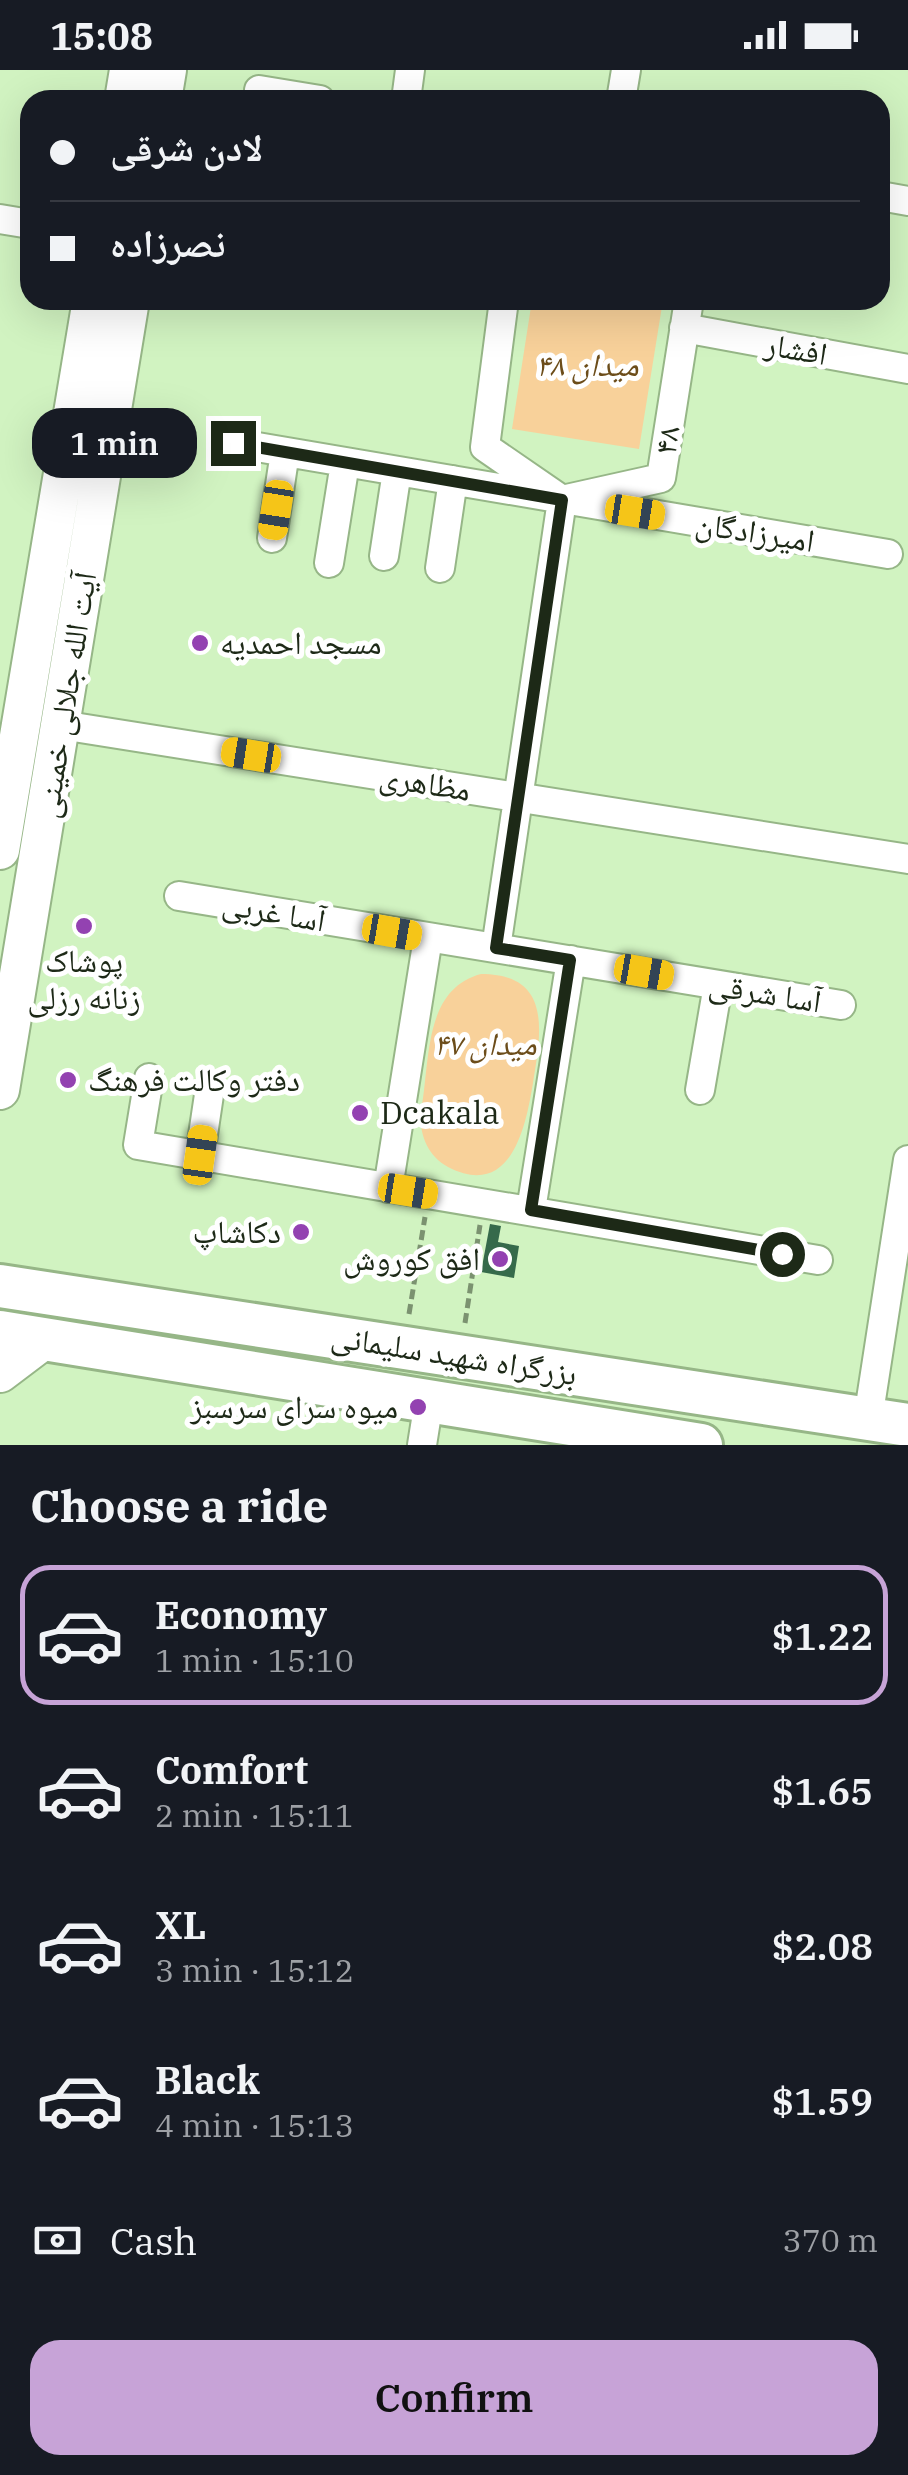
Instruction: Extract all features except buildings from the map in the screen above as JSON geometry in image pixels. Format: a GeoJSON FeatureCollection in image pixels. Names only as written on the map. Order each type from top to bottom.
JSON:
{"type":"FeatureCollection","features":[{"type":"Feature","properties":{"kind":"highway","name":"بزرگراه شهید سلیمانی"},"geometry":{"type":"LineString","coordinates":[[5,1279],[404,1348],[888,1422]]}},
{"type":"Feature","properties":{"kind":"highway","name":"بزرگراه شهید سلیمانی"},"geometry":{"type":"LineString","coordinates":[[0,1332],[701,1445]]}},
{"type":"Feature","properties":{"kind":"main road","name":"آيت الله جلالى خمينى"},"geometry":{"type":"LineString","coordinates":[[0,850],[11,717],[90,310]]}},
{"type":"Feature","properties":{"kind":"main road","name":"آيت الله جلالى خمينى"},"geometry":{"type":"LineString","coordinates":[[0,1090],[128,310]]}},
{"type":"Feature","properties":{"kind":"main road"},"geometry":{"type":"LineString","coordinates":[[11,717],[61,725]]}},
{"type":"Feature","properties":{"kind":"main road"},"geometry":{"type":"LineString","coordinates":[[0,1372],[45,1339]]}},
{"type":"Feature","properties":{"kind":"street"},"geometry":{"type":"LineString","coordinates":[[496,948],[562,500],[485,448],[502,310]]}},
{"type":"Feature","properties":{"kind":"street","name":"۴۸"},"geometry":{"type":"LineString","coordinates":[[562,500],[661,478],[687,310]]}},
{"type":"Feature","properties":{"kind":"street","name":"افشار"},"geometry":{"type":"LineString","coordinates":[[684,328],[908,369]]}},
{"type":"Feature","properties":{"kind":"street","name":"امیرزادگان"},"geometry":{"type":"LineString","coordinates":[[233,443],[888,554]]}},
{"type":"Feature","properties":{"kind":"street"},"geometry":{"type":"LineString","coordinates":[[272,538],[285,452]]}},
{"type":"Feature","properties":{"kind":"street"},"geometry":{"type":"LineString","coordinates":[[329,564],[346,463]]}},
{"type":"Feature","properties":{"kind":"street"},"geometry":{"type":"LineString","coordinates":[[384,556],[396,471]]}},
{"type":"Feature","properties":{"kind":"street"},"geometry":{"type":"LineString","coordinates":[[440,568],[454,480]]}},
{"type":"Feature","properties":{"kind":"street","name":"مظاهری"},"geometry":{"type":"LineString","coordinates":[[61,725],[908,860]]}},
{"type":"Feature","properties":{"kind":"street","name":"آسا غربی"},"geometry":{"type":"LineString","coordinates":[[179,896],[496,948]]}},
{"type":"Feature","properties":{"kind":"street"},"geometry":{"type":"LineString","coordinates":[[388,1188],[428,938]]}},
{"type":"Feature","properties":{"kind":"street","name":"آسا شرقی"},"geometry":{"type":"LineString","coordinates":[[496,948],[841,1005]]}},
{"type":"Feature","properties":{"kind":"street"},"geometry":{"type":"LineString","coordinates":[[531,1210],[570,960]]}},
{"type":"Feature","properties":{"kind":"street"},"geometry":{"type":"LineString","coordinates":[[700,1090],[718,985]]}},
{"type":"Feature","properties":{"kind":"street"},"geometry":{"type":"LineString","coordinates":[[149,1078],[138,1144],[818,1260]]}},
{"type":"Feature","properties":{"kind":"street"},"geometry":{"type":"LineString","coordinates":[[200,1155],[210,1088]]}},
{"type":"Feature","properties":{"kind":"street"},"geometry":{"type":"LineString","coordinates":[[888,1422],[908,1160]]}},
{"type":"Feature","properties":{"kind":"street"},"geometry":{"type":"LineString","coordinates":[[422,1445],[429,1401]]}},
{"type":"Feature","properties":{"kind":"path"},"geometry":{"type":"LineString","coordinates":[[404,1348],[428,1194]]}},
{"type":"Feature","properties":{"kind":"path"},"geometry":{"type":"LineString","coordinates":[[460,1356],[483,1203]]}},
{"type":"Feature","properties":{"kind":"green space","name":"میدان ۴۸"},"geometry":{"type":"Polygon","coordinates":[[[530,310],[661,310],[639,449],[512,429],[530,310]]]}},
{"type":"Feature","properties":{"kind":"green space","name":"میدان ۴۷"},"geometry":{"type":"Polygon","coordinates":[[[481,974],[521,984],[531,995],[539,1027],[533,1083],[520,1137],[501,1166],[487,1174],[470,1175],[435,1157],[424,1138],[420,1116],[438,1013],[462,983],[481,974]]]}},
{"type":"Feature","properties":{"kind":"place","name":"مسجد احمدیه"},"geometry":{"type":"Point","coordinates":[200,643]}},
{"type":"Feature","properties":{"kind":"place","name":"پوشاک زنانه رزلی"},"geometry":{"type":"Point","coordinates":[84,926]}},
{"type":"Feature","properties":{"kind":"place","name":"دفتر وکالت فرهنگ"},"geometry":{"type":"Point","coordinates":[68,1080]}},
{"type":"Feature","properties":{"kind":"place","name":"Dcakala"},"geometry":{"type":"Point","coordinates":[360,1113]}},
{"type":"Feature","properties":{"kind":"place","name":"دکاشاپ"},"geometry":{"type":"Point","coordinates":[301,1232]}},
{"type":"Feature","properties":{"kind":"place","name":"افق کوروش"},"geometry":{"type":"Point","coordinates":[500,1259]}},
{"type":"Feature","properties":{"kind":"place","name":"میوه سرای سرسبز"},"geometry":{"type":"Point","coordinates":[418,1407]}},
{"type":"Feature","properties":{"kind":"route"},"geometry":{"type":"LineString","coordinates":[[233,443],[562,500],[496,948],[570,960],[531,1210],[782,1254]]}}]}
